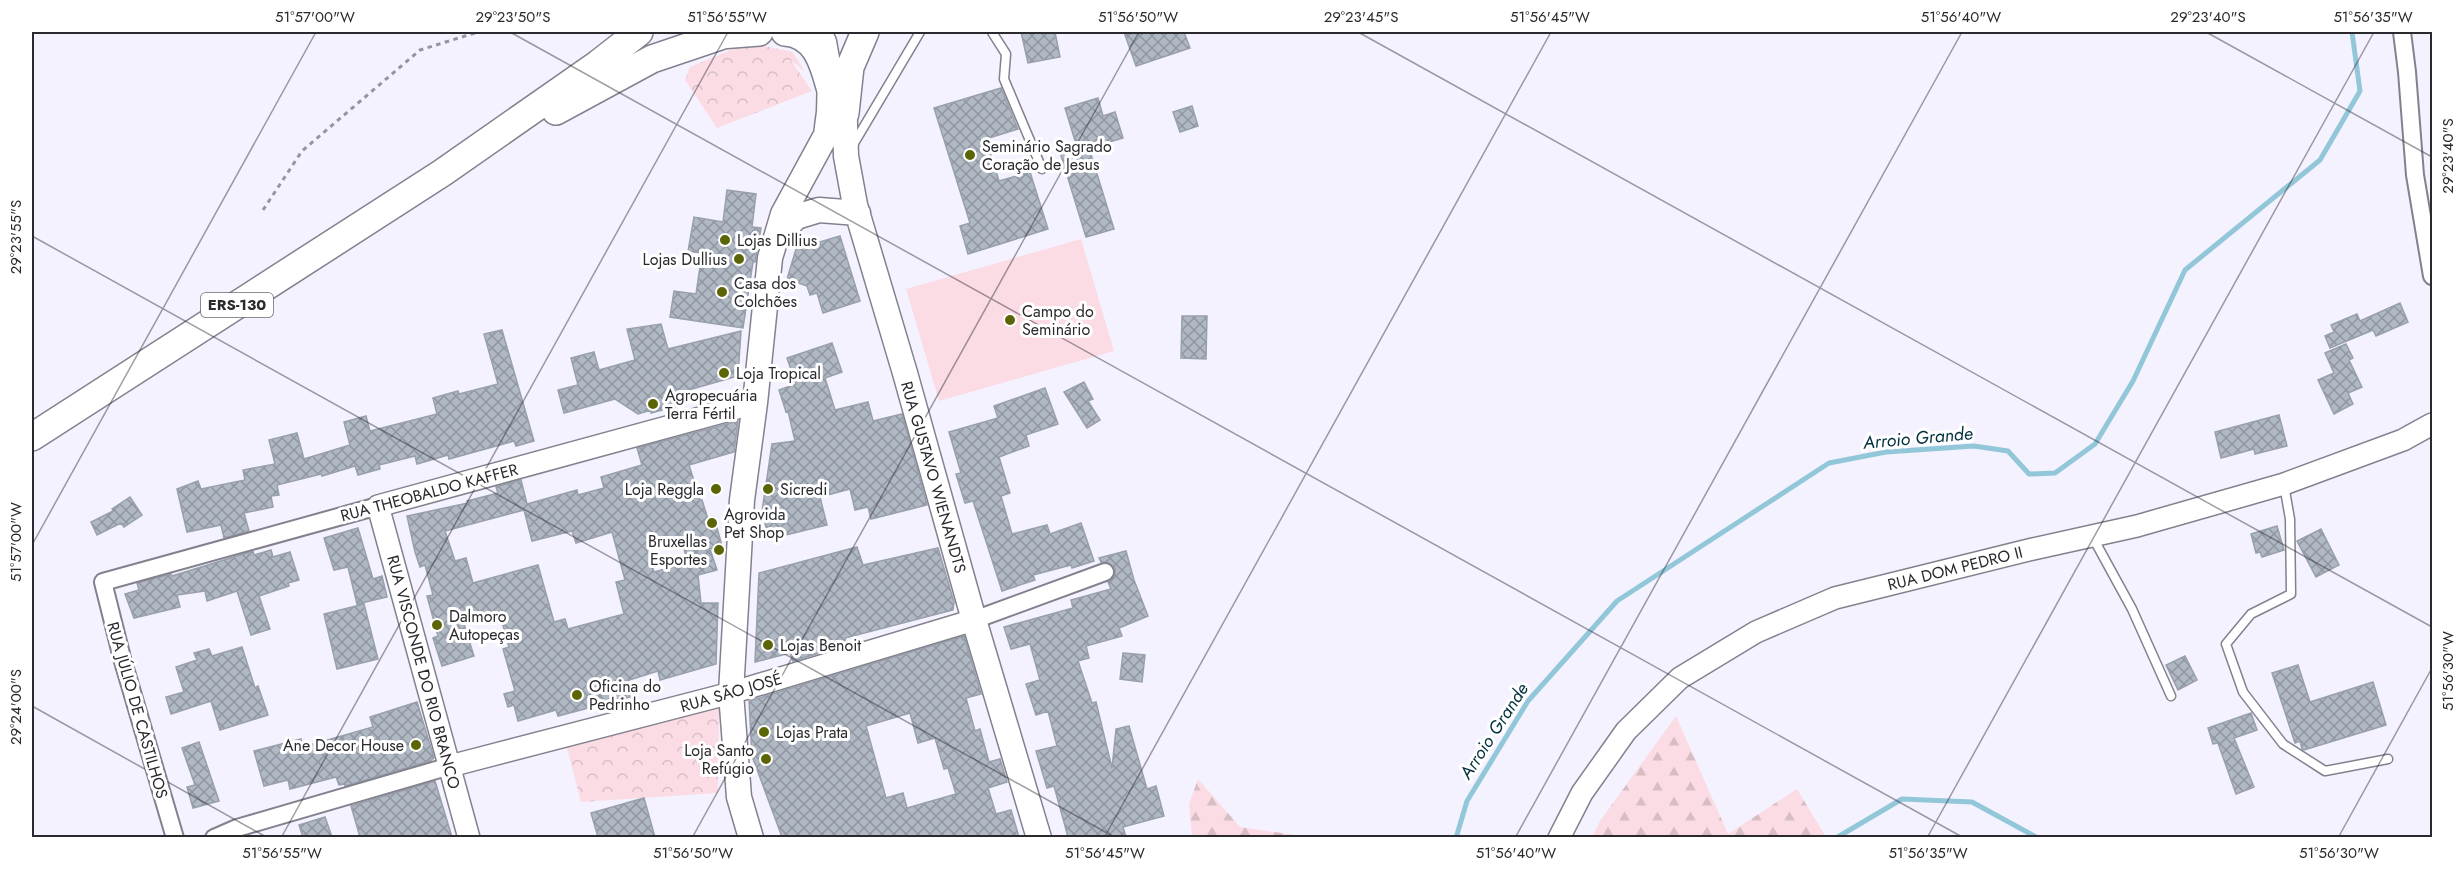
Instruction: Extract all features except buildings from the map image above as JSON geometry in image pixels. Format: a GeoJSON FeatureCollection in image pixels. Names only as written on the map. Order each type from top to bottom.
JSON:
{"type":"FeatureCollection","features":[{"type":"Feature","properties":{"kind":"main road","name":"ERS-130"},"geometry":{"type":"LineString","coordinates":[[32,437],[442,173],[598,64],[639,32]]}},
{"type":"Feature","properties":{"kind":"main road"},"geometry":{"type":"LineString","coordinates":[[726,33],[759,32]]}},
{"type":"Feature","properties":{"kind":"main road"},"geometry":{"type":"LineString","coordinates":[[785,32],[796,32],[811,42],[824,66],[835,104]]}},
{"type":"Feature","properties":{"kind":"main road"},"geometry":{"type":"LineString","coordinates":[[818,32],[829,59],[835,104]]}},
{"type":"Feature","properties":{"kind":"main road"},"geometry":{"type":"LineString","coordinates":[[751,837],[739,797],[731,693],[742,500],[770,258],[783,214],[796,186],[826,135],[843,70],[846,47],[852,32]]}},
{"type":"Feature","properties":{"kind":"main road"},"geometry":{"type":"LineString","coordinates":[[835,104],[865,32]]}},
{"type":"Feature","properties":{"kind":"main road","name":"ERS-130"},"geometry":{"type":"LineString","coordinates":[[442,173],[652,60],[726,33]]}},
{"type":"Feature","properties":{"kind":"main road","name":"RUA GUSTAVO WIENANDTS"},"geometry":{"type":"LineString","coordinates":[[835,104],[858,213],[1038,837]]}},
{"type":"Feature","properties":{"kind":"main road"},"geometry":{"type":"LineString","coordinates":[[775,240],[796,217],[819,210],[858,213]]}},
{"type":"Feature","properties":{"kind":"street"},"geometry":{"type":"LineString","coordinates":[[2402,32],[2415,176],[2433,276]]}},
{"type":"Feature","properties":{"kind":"street","name":"RUA THEOBALDO KAFFER"},"geometry":{"type":"LineString","coordinates":[[103,582],[755,403]]}},
{"type":"Feature","properties":{"kind":"street","name":"RUA DOM PEDRO II"},"geometry":{"type":"LineString","coordinates":[[1559,837],[1582,793],[1626,731],[1680,678],[1756,632],[1836,598],[2137,526],[2284,484],[2403,440],[2433,424]]}},
{"type":"Feature","properties":{"kind":"street","name":"RUA VISCONDE DO RIO BRANCO"},"geometry":{"type":"LineString","coordinates":[[378,506],[469,837]]}},
{"type":"Feature","properties":{"kind":"street","name":"RUA SÃO JOSÉ"},"geometry":{"type":"LineString","coordinates":[[213,837],[450,766],[731,693],[974,620],[1105,572]]}},
{"type":"Feature","properties":{"kind":"street","name":"RUA JÚLIO DE CASTILHOS"},"geometry":{"type":"LineString","coordinates":[[103,582],[122,658],[175,837]]}},
{"type":"Feature","properties":{"kind":"lane"},"geometry":{"type":"LineString","coordinates":[[846,156],[920,32]]}},
{"type":"Feature","properties":{"kind":"lane"},"geometry":{"type":"LineString","coordinates":[[992,32],[1006,54],[1004,79],[1042,169]]}},
{"type":"Feature","properties":{"kind":"lane"},"geometry":{"type":"LineString","coordinates":[[2284,484],[2290,519],[2292,594],[2251,614],[2226,644],[2243,692],[2283,744],[2325,771],[2388,759]]}},
{"type":"Feature","properties":{"kind":"lane"},"geometry":{"type":"LineString","coordinates":[[2092,535],[2132,609],[2171,696]]}},
{"type":"Feature","properties":{"kind":"path"},"geometry":{"type":"LineString","coordinates":[[263,210],[302,151],[420,50],[478,32]]}},
{"type":"Feature","properties":{"kind":"green space"},"geometry":{"type":"Polygon","coordinates":[[[764,46],[793,52],[805,72],[790,59],[812,91],[717,128],[685,80],[690,67],[733,49],[764,46]]]}},
{"type":"Feature","properties":{"kind":"green space","name":"Campo do Seminário"},"geometry":{"type":"Polygon","coordinates":[[[1081,239],[1114,351],[939,401],[906,289],[1081,239]]]}},
{"type":"Feature","properties":{"kind":"green space"},"geometry":{"type":"Polygon","coordinates":[[[719,708],[718,793],[581,802],[566,744],[719,708]]]}},
{"type":"Feature","properties":{"kind":"green space"},"geometry":{"type":"Polygon","coordinates":[[[1676,716],[1728,834],[1797,789],[1826,837],[1592,837],[1600,821],[1676,716]]]}},
{"type":"Feature","properties":{"kind":"green space"},"geometry":{"type":"Polygon","coordinates":[[[1198,779],[1240,827],[1309,837],[1192,837],[1189,804],[1198,779]]]}},
{"type":"Feature","properties":{"kind":"waterway","name":"Arroio Grande"},"geometry":{"type":"LineString","coordinates":[[1456,838],[1467,801],[1528,701],[1617,601],[1829,463],[1886,452],[1974,446],[2008,451],[2029,474],[2055,473],[2095,444],[2133,381],[2185,270],[2320,160],[2360,91],[2352,32]]}},
{"type":"Feature","properties":{"kind":"waterway","name":"Arroio Grande"},"geometry":{"type":"LineString","coordinates":[[1836,838],[1902,799],[1972,802],[2038,838]]}},
{"type":"Feature","properties":{"kind":"place","name":"Seminário Sagrado Coração de Jesus"},"geometry":{"type":"Point","coordinates":[970,155]}},
{"type":"Feature","properties":{"kind":"place","name":"Lojas Dillius"},"geometry":{"type":"Point","coordinates":[725,240]}},
{"type":"Feature","properties":{"kind":"place","name":"Lojas Dullius"},"geometry":{"type":"Point","coordinates":[739,259]}},
{"type":"Feature","properties":{"kind":"place","name":"Casa dos Colchões"},"geometry":{"type":"Point","coordinates":[722,292]}},
{"type":"Feature","properties":{"kind":"place","name":"Campo do Seminário"},"geometry":{"type":"Point","coordinates":[1010,320]}},
{"type":"Feature","properties":{"kind":"place","name":"Loja Tropical"},"geometry":{"type":"Point","coordinates":[724,373]}},
{"type":"Feature","properties":{"kind":"place","name":"Agropecuária Terra Fértil"},"geometry":{"type":"Point","coordinates":[653,404]}},
{"type":"Feature","properties":{"kind":"place","name":"Loja Reggla"},"geometry":{"type":"Point","coordinates":[716,489]}},
{"type":"Feature","properties":{"kind":"place","name":"Sicredi"},"geometry":{"type":"Point","coordinates":[768,489]}},
{"type":"Feature","properties":{"kind":"place","name":"Agrovida Pet Shop"},"geometry":{"type":"Point","coordinates":[712,523]}},
{"type":"Feature","properties":{"kind":"place","name":"Bruxellas Esportes"},"geometry":{"type":"Point","coordinates":[719,550]}},
{"type":"Feature","properties":{"kind":"place","name":"Dalmoro Autopeças"},"geometry":{"type":"Point","coordinates":[437,625]}},
{"type":"Feature","properties":{"kind":"place","name":"Lojas Benoit"},"geometry":{"type":"Point","coordinates":[768,645]}},
{"type":"Feature","properties":{"kind":"place","name":"Oficina do Pedrinho"},"geometry":{"type":"Point","coordinates":[577,695]}},
{"type":"Feature","properties":{"kind":"place","name":"Lojas Prata"},"geometry":{"type":"Point","coordinates":[764,732]}},
{"type":"Feature","properties":{"kind":"place","name":"Ane Decor House"},"geometry":{"type":"Point","coordinates":[416,745]}},
{"type":"Feature","properties":{"kind":"place","name":"Loja Santo Refúgio"},"geometry":{"type":"Point","coordinates":[766,759]}}]}
